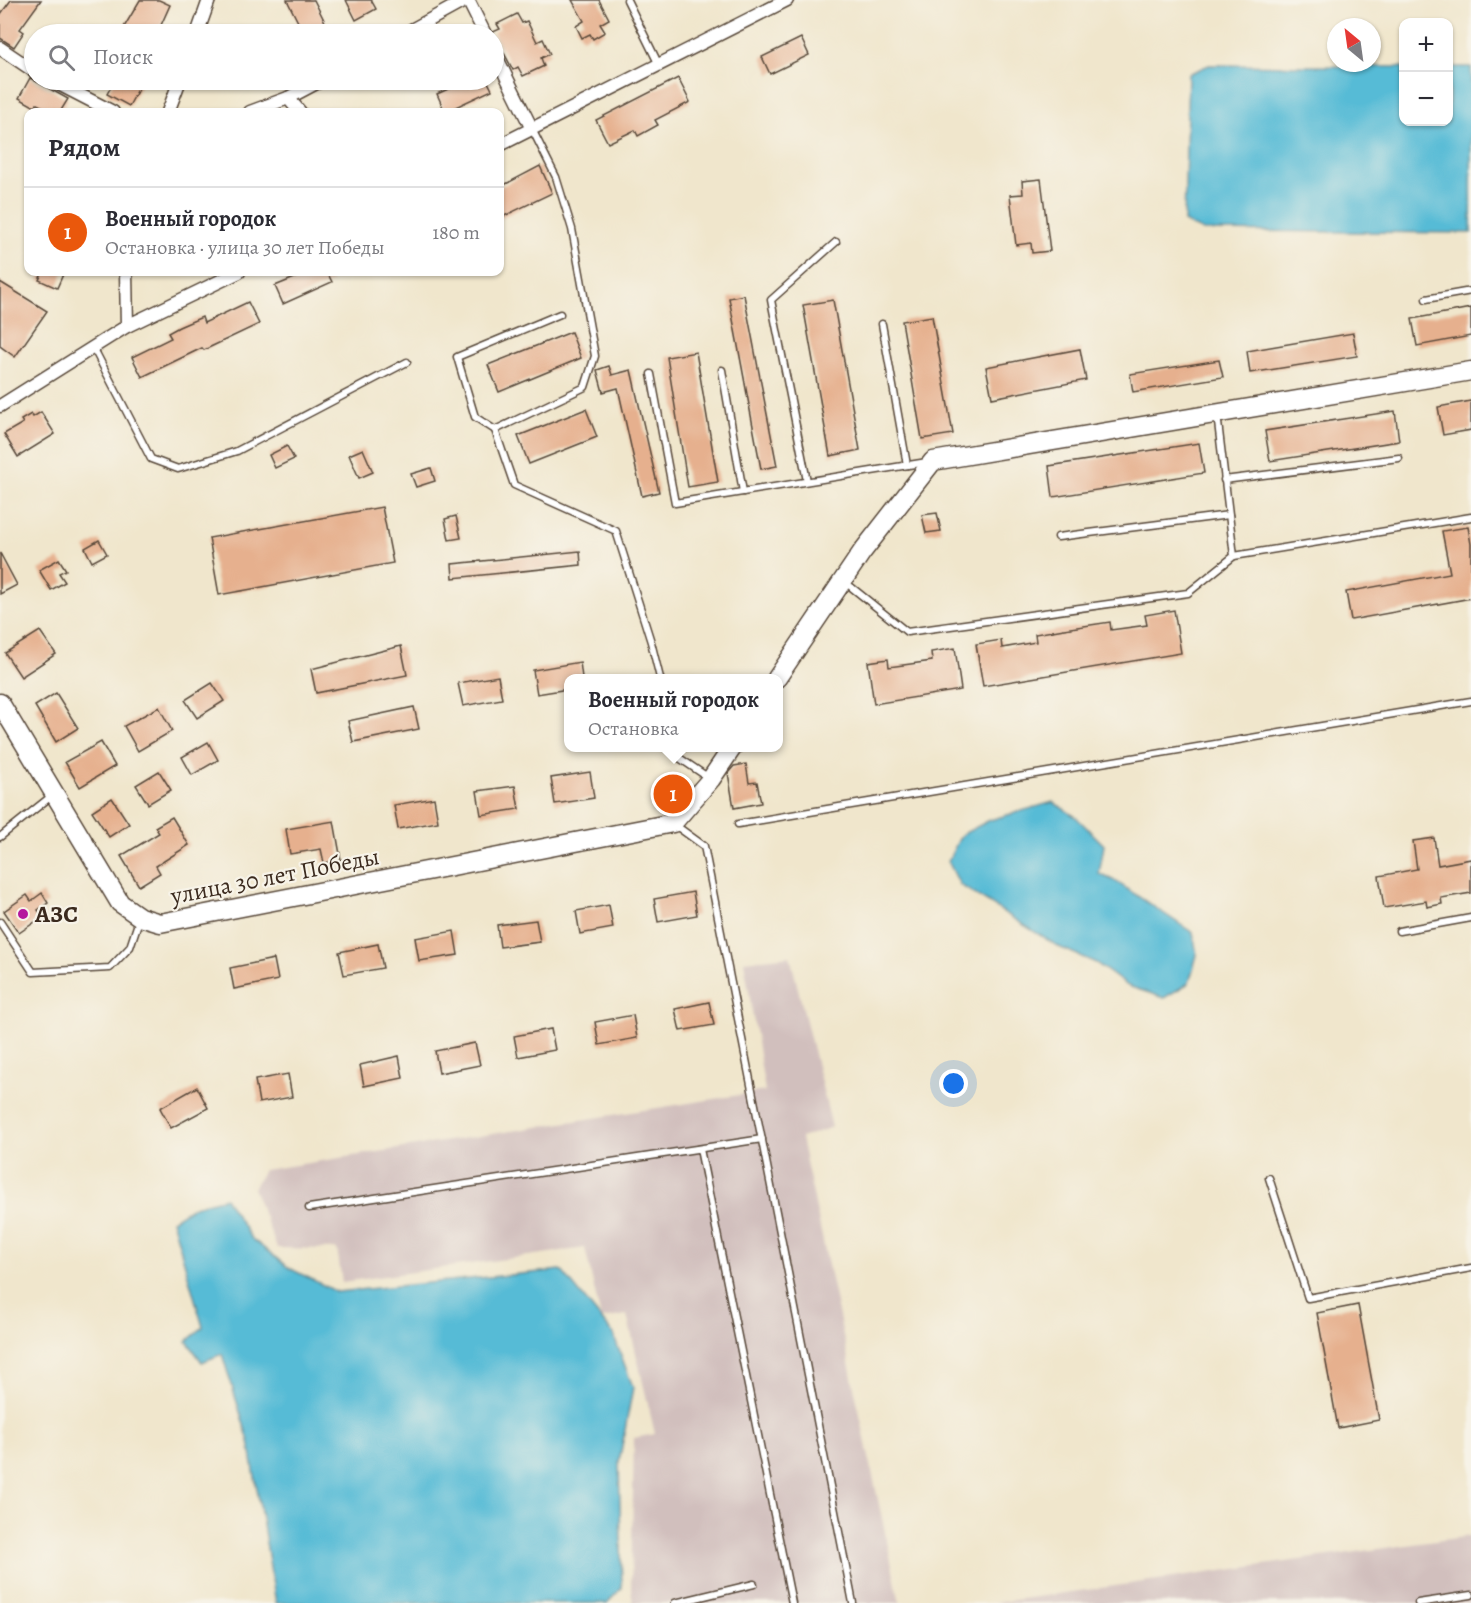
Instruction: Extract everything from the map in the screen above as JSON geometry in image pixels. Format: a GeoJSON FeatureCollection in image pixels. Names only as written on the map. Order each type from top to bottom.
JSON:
{"type":"FeatureCollection","features":[{"type":"Feature","properties":{"kind":"street"},"geometry":{"type":"LineString","coordinates":[[201,24],[209,0]]}},
{"type":"Feature","properties":{"kind":"street"},"geometry":{"type":"LineString","coordinates":[[423,24],[467,0],[480,24]]}},
{"type":"Feature","properties":{"kind":"street"},"geometry":{"type":"LineString","coordinates":[[504,143],[784,1]]}},
{"type":"Feature","properties":{"kind":"street"},"geometry":{"type":"LineString","coordinates":[[0,48],[24,64]]}},
{"type":"Feature","properties":{"kind":"street"},"geometry":{"type":"LineString","coordinates":[[504,72],[532,129]]}},
{"type":"Feature","properties":{"kind":"street"},"geometry":{"type":"LineString","coordinates":[[70,90],[105,108]]}},
{"type":"Feature","properties":{"kind":"street"},"geometry":{"type":"LineString","coordinates":[[170,108],[176,90]]}},
{"type":"Feature","properties":{"kind":"street"},"geometry":{"type":"LineString","coordinates":[[261,108],[303,90]]}},
{"type":"Feature","properties":{"kind":"street"},"geometry":{"type":"LineString","coordinates":[[288,98],[297,108]]}},
{"type":"Feature","properties":{"kind":"street"},"geometry":{"type":"LineString","coordinates":[[126,276],[127,326]]}},
{"type":"Feature","properties":{"kind":"street"},"geometry":{"type":"LineString","coordinates":[[0,406],[127,326],[230,276]]}},
{"type":"Feature","properties":{"kind":"street"},"geometry":{"type":"LineString","coordinates":[[780,674],[862,552],[933,460],[1471,372]]}},
{"type":"Feature","properties":{"kind":"street","name":"улица 30 лет Победы"},"geometry":{"type":"LineString","coordinates":[[0,703],[120,903],[140,917],[160,923],[673,823]]}},
{"type":"Feature","properties":{"kind":"street"},"geometry":{"type":"LineString","coordinates":[[673,823],[711,779],[729,752]]}},
{"type":"Feature","properties":{"kind":"lane"},"geometry":{"type":"LineString","coordinates":[[627,0],[659,65]]}},
{"type":"Feature","properties":{"kind":"lane"},"geometry":{"type":"LineString","coordinates":[[495,430],[585,387],[595,356],[572,229],[556,177],[532,129]]}},
{"type":"Feature","properties":{"kind":"lane"},"geometry":{"type":"LineString","coordinates":[[807,481],[771,300],[836,242]]}},
{"type":"Feature","properties":{"kind":"lane"},"geometry":{"type":"LineString","coordinates":[[1426,300],[1471,291]]}},
{"type":"Feature","properties":{"kind":"lane"},"geometry":{"type":"LineString","coordinates":[[560,314],[458,357],[475,417],[495,430],[514,485],[616,531],[659,674]]}},
{"type":"Feature","properties":{"kind":"lane"},"geometry":{"type":"LineString","coordinates":[[882,324],[907,465]]}},
{"type":"Feature","properties":{"kind":"lane"},"geometry":{"type":"LineString","coordinates":[[93,346],[151,459],[178,469],[237,451],[407,362]]}},
{"type":"Feature","properties":{"kind":"lane"},"geometry":{"type":"LineString","coordinates":[[722,370],[743,492]]}},
{"type":"Feature","properties":{"kind":"lane"},"geometry":{"type":"LineString","coordinates":[[651,374],[675,503],[933,460]]}},
{"type":"Feature","properties":{"kind":"lane"},"geometry":{"type":"LineString","coordinates":[[1216,414],[1234,556]]}},
{"type":"Feature","properties":{"kind":"lane"},"geometry":{"type":"LineString","coordinates":[[1224,480],[1399,458]]}},
{"type":"Feature","properties":{"kind":"lane"},"geometry":{"type":"LineString","coordinates":[[1058,537],[1229,515]]}},
{"type":"Feature","properties":{"kind":"lane"},"geometry":{"type":"LineString","coordinates":[[843,580],[908,632],[1188,592],[1234,556],[1471,518]]}},
{"type":"Feature","properties":{"kind":"lane"},"geometry":{"type":"LineString","coordinates":[[738,824],[1471,701]]}},
{"type":"Feature","properties":{"kind":"lane"},"geometry":{"type":"LineString","coordinates":[[677,752],[678,757],[711,779]]}},
{"type":"Feature","properties":{"kind":"lane"},"geometry":{"type":"LineString","coordinates":[[0,837],[54,793]]}},
{"type":"Feature","properties":{"kind":"lane"},"geometry":{"type":"LineString","coordinates":[[673,823],[704,846],[852,1603]]}},
{"type":"Feature","properties":{"kind":"lane"},"geometry":{"type":"LineString","coordinates":[[0,922],[33,972],[110,968],[130,947],[140,917]]}},
{"type":"Feature","properties":{"kind":"lane"},"geometry":{"type":"LineString","coordinates":[[1399,931],[1471,918]]}},
{"type":"Feature","properties":{"kind":"lane"},"geometry":{"type":"LineString","coordinates":[[309,1208],[762,1139]]}},
{"type":"Feature","properties":{"kind":"lane"},"geometry":{"type":"LineString","coordinates":[[700,1149],[792,1603]]}},
{"type":"Feature","properties":{"kind":"lane"},"geometry":{"type":"LineString","coordinates":[[1269,1178],[1308,1298],[1471,1268]]}},
{"type":"Feature","properties":{"kind":"lane"},"geometry":{"type":"LineString","coordinates":[[675,1603],[754,1584]]}},
{"type":"Feature","properties":{"kind":"lane"},"geometry":{"type":"LineString","coordinates":[[1418,1603],[1471,1594]]}},
{"type":"Feature","properties":{"kind":"shaded area"},"geometry":{"type":"Polygon","coordinates":[[[790,956],[832,1127],[801,1138],[900,1603],[633,1603],[631,1590],[634,1438],[655,1434],[627,1315],[601,1319],[585,1248],[342,1282],[337,1249],[277,1248],[253,1188],[264,1170],[765,1091],[744,961],[790,956]]]}},
{"type":"Feature","properties":{"kind":"shaded area"},"geometry":{"type":"Polygon","coordinates":[[[1471,1536],[1471,1603],[993,1603],[1471,1536]]]}},
{"type":"Feature","properties":{"kind":"water"},"geometry":{"type":"Polygon","coordinates":[[[1209,65],[1327,66],[1327,72],[1381,72],[1381,67],[1399,67],[1399,126],[1453,126],[1453,67],[1471,67],[1471,233],[1203,231],[1184,222],[1188,74],[1209,65]]]}},
{"type":"Feature","properties":{"kind":"water"},"geometry":{"type":"Polygon","coordinates":[[[1053,802],[1076,817],[1104,845],[1099,874],[1115,881],[1193,933],[1197,955],[1189,983],[1164,998],[1128,986],[1096,963],[1059,947],[960,885],[948,861],[961,835],[990,820],[1053,802]]]}},
{"type":"Feature","properties":{"kind":"water"},"geometry":{"type":"Polygon","coordinates":[[[225,1198],[251,1238],[289,1268],[337,1292],[561,1270],[613,1334],[633,1387],[619,1462],[622,1588],[607,1603],[276,1603],[249,1441],[222,1354],[202,1362],[187,1341],[203,1327],[172,1220],[194,1206],[225,1198]]]}},
{"type":"Feature","properties":{"kind":"building"},"geometry":{"type":"Polygon","coordinates":[[[11,0],[41,0],[20,29],[24,32],[14,47],[0,38],[0,15],[11,0]]]}},
{"type":"Feature","properties":{"kind":"building"},"geometry":{"type":"Polygon","coordinates":[[[140,0],[159,0],[170,5],[161,24],[126,24],[140,0]]]}},
{"type":"Feature","properties":{"kind":"building"},"geometry":{"type":"Polygon","coordinates":[[[287,0],[314,0],[326,24],[299,24],[287,0]]]}},
{"type":"Feature","properties":{"kind":"building"},"geometry":{"type":"Polygon","coordinates":[[[346,0],[371,0],[376,9],[356,20],[346,0]]]}},
{"type":"Feature","properties":{"kind":"building"},"geometry":{"type":"Polygon","coordinates":[[[572,0],[599,0],[609,19],[600,24],[605,32],[593,39],[590,34],[582,38],[576,26],[584,21],[572,0]]]}},
{"type":"Feature","properties":{"kind":"building"},"geometry":{"type":"Polygon","coordinates":[[[517,14],[522,23],[527,21],[537,42],[543,39],[550,54],[541,58],[544,66],[523,76],[518,67],[513,70],[504,53],[504,24],[497,24],[517,14]]]}},
{"type":"Feature","properties":{"kind":"building"},"geometry":{"type":"Polygon","coordinates":[[[801,38],[809,55],[770,74],[762,57],[801,38]]]}},
{"type":"Feature","properties":{"kind":"building"},"geometry":{"type":"Polygon","coordinates":[[[678,78],[690,102],[655,120],[658,125],[638,136],[635,130],[608,143],[596,120],[678,78]]]}},
{"type":"Feature","properties":{"kind":"building"},"geometry":{"type":"Polygon","coordinates":[[[24,89],[52,90],[68,99],[62,108],[46,108],[37,104],[35,107],[19,98],[24,89]]]}},
{"type":"Feature","properties":{"kind":"building"},"geometry":{"type":"Polygon","coordinates":[[[109,90],[138,90],[129,106],[107,94],[109,90]]]}},
{"type":"Feature","properties":{"kind":"building"},"geometry":{"type":"Polygon","coordinates":[[[446,90],[492,90],[454,108],[443,108],[437,94],[446,90]]]}},
{"type":"Feature","properties":{"kind":"building"},"geometry":{"type":"Polygon","coordinates":[[[540,166],[552,193],[504,216],[504,185],[540,166]]]}},
{"type":"Feature","properties":{"kind":"building"},"geometry":{"type":"Polygon","coordinates":[[[1041,179],[1050,251],[1032,253],[1031,243],[1016,245],[1010,195],[1023,194],[1022,181],[1041,179]]]}},
{"type":"Feature","properties":{"kind":"building"},"geometry":{"type":"Polygon","coordinates":[[[41,276],[62,276],[57,288],[39,280],[41,276]]]}},
{"type":"Feature","properties":{"kind":"building"},"geometry":{"type":"Polygon","coordinates":[[[299,276],[329,276],[332,282],[283,304],[275,286],[299,276]]]}},
{"type":"Feature","properties":{"kind":"building"},"geometry":{"type":"Polygon","coordinates":[[[0,282],[47,311],[15,357],[0,346],[0,282]]]}},
{"type":"Feature","properties":{"kind":"building"},"geometry":{"type":"Polygon","coordinates":[[[744,295],[777,466],[761,469],[729,298],[744,295]]]}},
{"type":"Feature","properties":{"kind":"building"},"geometry":{"type":"Polygon","coordinates":[[[833,300],[860,450],[830,456],[803,305],[833,300]]]}},
{"type":"Feature","properties":{"kind":"building"},"geometry":{"type":"Polygon","coordinates":[[[248,302],[259,324],[142,377],[132,357],[171,338],[168,333],[179,327],[202,317],[204,323],[248,302]]]}},
{"type":"Feature","properties":{"kind":"building"},"geometry":{"type":"Polygon","coordinates":[[[1471,308],[1471,336],[1417,346],[1412,319],[1471,308]]]}},
{"type":"Feature","properties":{"kind":"building"},"geometry":{"type":"Polygon","coordinates":[[[932,316],[953,434],[922,439],[902,321],[932,316]]]}},
{"type":"Feature","properties":{"kind":"building"},"geometry":{"type":"Polygon","coordinates":[[[571,332],[581,358],[499,392],[488,365],[571,332]]]}},
{"type":"Feature","properties":{"kind":"building"},"geometry":{"type":"Polygon","coordinates":[[[1353,333],[1357,356],[1250,373],[1247,351],[1353,333]]]}},
{"type":"Feature","properties":{"kind":"building"},"geometry":{"type":"Polygon","coordinates":[[[1080,349],[1086,380],[992,398],[986,367],[1080,349]]]}},
{"type":"Feature","properties":{"kind":"building"},"geometry":{"type":"Polygon","coordinates":[[[696,352],[718,482],[688,487],[667,357],[696,352]]]}},
{"type":"Feature","properties":{"kind":"building"},"geometry":{"type":"Polygon","coordinates":[[[1219,360],[1223,377],[1133,392],[1130,374],[1219,360]]]}},
{"type":"Feature","properties":{"kind":"building"},"geometry":{"type":"Polygon","coordinates":[[[609,366],[612,375],[631,370],[659,492],[642,496],[618,388],[603,392],[597,370],[609,366]]]}},
{"type":"Feature","properties":{"kind":"building"},"geometry":{"type":"Polygon","coordinates":[[[1471,401],[1471,430],[1443,435],[1438,407],[1471,401]]]}},
{"type":"Feature","properties":{"kind":"building"},"geometry":{"type":"Polygon","coordinates":[[[586,409],[597,437],[529,464],[518,436],[586,409]]]}},
{"type":"Feature","properties":{"kind":"building"},"geometry":{"type":"Polygon","coordinates":[[[1395,411],[1399,441],[1270,461],[1265,431],[1395,411]]]}},
{"type":"Feature","properties":{"kind":"building"},"geometry":{"type":"Polygon","coordinates":[[[41,412],[55,434],[18,457],[4,434],[23,423],[21,420],[31,414],[33,417],[41,412]]]}},
{"type":"Feature","properties":{"kind":"building"},"geometry":{"type":"Polygon","coordinates":[[[1199,443],[1204,473],[1053,497],[1049,466],[1199,443]]]}},
{"type":"Feature","properties":{"kind":"building"},"geometry":{"type":"Polygon","coordinates":[[[287,446],[294,459],[275,468],[269,455],[287,446]]]}},
{"type":"Feature","properties":{"kind":"building"},"geometry":{"type":"Polygon","coordinates":[[[363,449],[373,472],[359,478],[349,455],[363,449]]]}},
{"type":"Feature","properties":{"kind":"building"},"geometry":{"type":"Polygon","coordinates":[[[431,468],[435,481],[416,487],[411,474],[431,468]]]}},
{"type":"Feature","properties":{"kind":"building"},"geometry":{"type":"Polygon","coordinates":[[[382,507],[393,563],[219,595],[209,538],[382,507]]]}},
{"type":"Feature","properties":{"kind":"building"},"geometry":{"type":"Polygon","coordinates":[[[937,513],[941,531],[926,533],[922,515],[937,513]]]}},
{"type":"Feature","properties":{"kind":"building"},"geometry":{"type":"Polygon","coordinates":[[[456,516],[461,538],[449,540],[445,519],[456,516]]]}},
{"type":"Feature","properties":{"kind":"building"},"geometry":{"type":"Polygon","coordinates":[[[1468,527],[1471,544],[1471,598],[1351,620],[1346,592],[1450,573],[1442,531],[1468,527]]]}},
{"type":"Feature","properties":{"kind":"building"},"geometry":{"type":"Polygon","coordinates":[[[99,540],[107,554],[92,562],[85,548],[99,540]]]}},
{"type":"Feature","properties":{"kind":"building"},"geometry":{"type":"Polygon","coordinates":[[[580,551],[581,565],[453,578],[452,564],[580,551]]]}},
{"type":"Feature","properties":{"kind":"building"},"geometry":{"type":"Polygon","coordinates":[[[0,553],[17,585],[0,594],[0,553]]]}},
{"type":"Feature","properties":{"kind":"building"},"geometry":{"type":"Polygon","coordinates":[[[59,559],[66,570],[59,573],[65,582],[51,590],[39,570],[59,559]]]}},
{"type":"Feature","properties":{"kind":"building"},"geometry":{"type":"Polygon","coordinates":[[[1174,610],[1181,653],[983,686],[976,644],[1001,640],[1002,648],[1036,642],[1035,634],[1110,622],[1111,630],[1147,625],[1145,615],[1174,610]]]}},
{"type":"Feature","properties":{"kind":"building"},"geometry":{"type":"Polygon","coordinates":[[[40,631],[56,654],[21,677],[5,653],[40,631]]]}},
{"type":"Feature","properties":{"kind":"building"},"geometry":{"type":"Polygon","coordinates":[[[401,646],[407,675],[316,693],[311,669],[401,646]]]}},
{"type":"Feature","properties":{"kind":"building"},"geometry":{"type":"Polygon","coordinates":[[[955,648],[961,690],[874,704],[868,662],[888,659],[889,667],[932,661],[931,652],[955,648]]]}},
{"type":"Feature","properties":{"kind":"building"},"geometry":{"type":"Polygon","coordinates":[[[580,662],[582,674],[564,674],[564,690],[537,694],[533,670],[580,662]]]}},
{"type":"Feature","properties":{"kind":"building"},"geometry":{"type":"Polygon","coordinates":[[[498,676],[502,699],[463,706],[458,683],[498,676]]]}},
{"type":"Feature","properties":{"kind":"building"},"geometry":{"type":"Polygon","coordinates":[[[212,683],[224,701],[197,718],[185,700],[212,683]]]}},
{"type":"Feature","properties":{"kind":"building"},"geometry":{"type":"Polygon","coordinates":[[[56,693],[78,728],[56,742],[35,706],[56,693]]]}},
{"type":"Feature","properties":{"kind":"building"},"geometry":{"type":"Polygon","coordinates":[[[159,707],[172,731],[138,751],[124,726],[159,707]]]}},
{"type":"Feature","properties":{"kind":"building"},"geometry":{"type":"Polygon","coordinates":[[[414,707],[419,729],[353,742],[348,721],[414,707]]]}},
{"type":"Feature","properties":{"kind":"building"},"geometry":{"type":"Polygon","coordinates":[[[101,742],[115,766],[80,787],[65,762],[101,742]]]}},
{"type":"Feature","properties":{"kind":"building"},"geometry":{"type":"Polygon","coordinates":[[[208,742],[218,760],[192,775],[182,757],[208,742]]]}},
{"type":"Feature","properties":{"kind":"building"},"geometry":{"type":"Polygon","coordinates":[[[746,764],[749,783],[757,782],[761,803],[734,808],[728,773],[734,766],[746,764]]]}},
{"type":"Feature","properties":{"kind":"building"},"geometry":{"type":"Polygon","coordinates":[[[159,771],[171,790],[148,804],[136,785],[159,771]]]}},
{"type":"Feature","properties":{"kind":"building"},"geometry":{"type":"Polygon","coordinates":[[[590,772],[594,798],[555,804],[551,778],[590,772]]]}},
{"type":"Feature","properties":{"kind":"building"},"geometry":{"type":"Polygon","coordinates":[[[515,786],[519,809],[481,815],[477,791],[515,786]]]}},
{"type":"Feature","properties":{"kind":"building"},"geometry":{"type":"Polygon","coordinates":[[[112,798],[129,824],[109,837],[92,811],[112,798]]]}},
{"type":"Feature","properties":{"kind":"building"},"geometry":{"type":"Polygon","coordinates":[[[434,798],[438,822],[398,829],[394,805],[434,798]]]}},
{"type":"Feature","properties":{"kind":"building"},"geometry":{"type":"Polygon","coordinates":[[[172,817],[189,845],[156,866],[160,873],[139,886],[121,856],[159,833],[155,827],[172,817]]]}},
{"type":"Feature","properties":{"kind":"building"},"geometry":{"type":"Polygon","coordinates":[[[334,821],[341,860],[324,863],[321,849],[290,854],[286,829],[334,821]]]}},
{"type":"Feature","properties":{"kind":"building"},"geometry":{"type":"Polygon","coordinates":[[[1434,838],[1438,865],[1471,859],[1471,893],[1441,898],[1442,904],[1427,907],[1426,901],[1384,908],[1379,876],[1417,869],[1413,841],[1434,838]]]}},
{"type":"Feature","properties":{"kind":"building"},"geometry":{"type":"Polygon","coordinates":[[[693,892],[697,915],[658,922],[654,899],[693,892]]]}},
{"type":"Feature","properties":{"kind":"building","name":"АЗС"},"geometry":{"type":"Polygon","coordinates":[[[42,893],[48,903],[38,910],[42,917],[19,933],[4,911],[27,895],[31,901],[42,893]]]}},
{"type":"Feature","properties":{"kind":"building"},"geometry":{"type":"Polygon","coordinates":[[[609,905],[613,928],[580,934],[576,911],[609,905]]]}},
{"type":"Feature","properties":{"kind":"building"},"geometry":{"type":"Polygon","coordinates":[[[536,920],[540,942],[500,947],[497,925],[536,920]]]}},
{"type":"Feature","properties":{"kind":"building"},"geometry":{"type":"Polygon","coordinates":[[[454,931],[458,955],[419,961],[415,938],[454,931]]]}},
{"type":"Feature","properties":{"kind":"building"},"geometry":{"type":"Polygon","coordinates":[[[378,944],[383,968],[344,975],[339,952],[378,944]]]}},
{"type":"Feature","properties":{"kind":"building"},"geometry":{"type":"Polygon","coordinates":[[[274,959],[278,980],[234,989],[230,968],[274,959]]]}},
{"type":"Feature","properties":{"kind":"building"},"geometry":{"type":"Polygon","coordinates":[[[709,1002],[714,1025],[680,1031],[675,1009],[709,1002]]]}},
{"type":"Feature","properties":{"kind":"building"},"geometry":{"type":"Polygon","coordinates":[[[633,1015],[637,1038],[599,1045],[595,1022],[633,1015]]]}},
{"type":"Feature","properties":{"kind":"building"},"geometry":{"type":"Polygon","coordinates":[[[551,1029],[555,1050],[518,1057],[514,1036],[551,1029]]]}},
{"type":"Feature","properties":{"kind":"building"},"geometry":{"type":"Polygon","coordinates":[[[475,1043],[480,1065],[439,1073],[435,1051],[475,1043]]]}},
{"type":"Feature","properties":{"kind":"building"},"geometry":{"type":"Polygon","coordinates":[[[399,1056],[403,1078],[364,1086],[360,1065],[399,1056]]]}},
{"type":"Feature","properties":{"kind":"building"},"geometry":{"type":"Polygon","coordinates":[[[288,1074],[292,1097],[259,1103],[255,1080],[288,1074]]]}},
{"type":"Feature","properties":{"kind":"building"},"geometry":{"type":"Polygon","coordinates":[[[197,1087],[208,1108],[171,1128],[160,1108],[197,1087]]]}},
{"type":"Feature","properties":{"kind":"building"},"geometry":{"type":"Polygon","coordinates":[[[1358,1305],[1379,1420],[1338,1428],[1317,1313],[1358,1305]]]}},
{"type":"Feature","properties":{"kind":"place","name":"Военный городок"},"geometry":{"type":"Point","coordinates":[673,794]}},
{"type":"Feature","properties":{"kind":"place","name":"АЗС"},"geometry":{"type":"Point","coordinates":[23,914]}}]}
